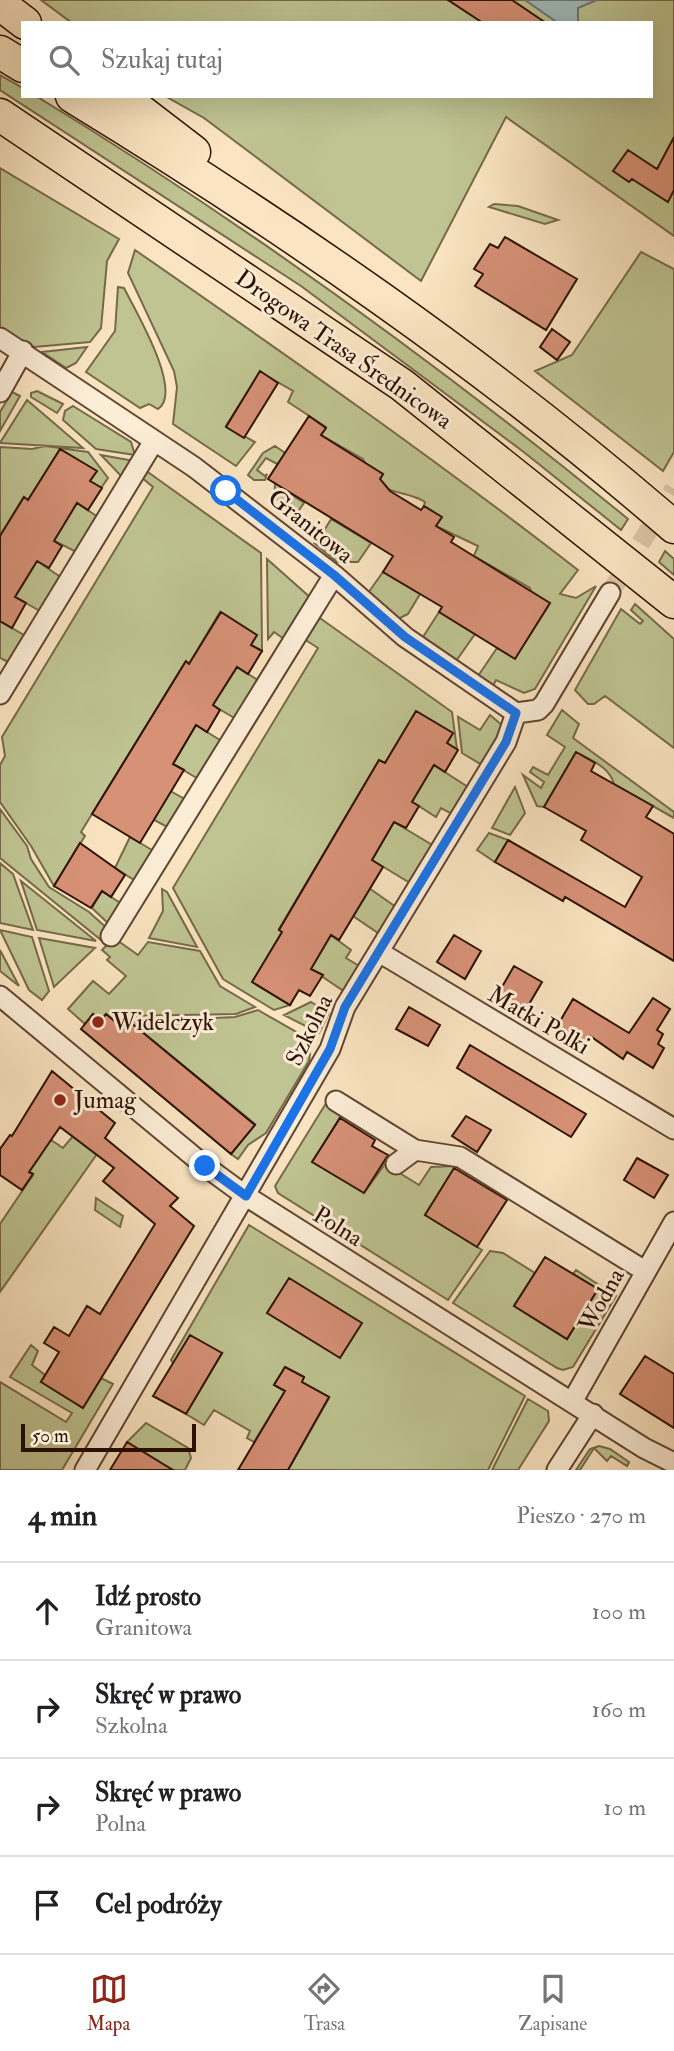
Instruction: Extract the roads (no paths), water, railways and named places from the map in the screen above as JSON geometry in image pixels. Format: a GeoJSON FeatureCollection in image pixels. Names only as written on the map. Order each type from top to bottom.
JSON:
{"type":"FeatureCollection","features":[{"type":"Feature","properties":{"kind":"main road"},"geometry":{"type":"LineString","coordinates":[[0,4],[22,21]]}},
{"type":"Feature","properties":{"kind":"main road"},"geometry":{"type":"LineString","coordinates":[[0,52],[21,65]]}},
{"type":"Feature","properties":{"kind":"main road"},"geometry":{"type":"LineString","coordinates":[[75,98],[404,313]]}},
{"type":"Feature","properties":{"kind":"main road"},"geometry":{"type":"LineString","coordinates":[[124,98],[587,452],[674,527]]}},
{"type":"Feature","properties":{"kind":"main road","name":"Drogowa Trasa Średnicowa"},"geometry":{"type":"LineString","coordinates":[[0,115],[402,385],[674,602]]}},
{"type":"Feature","properties":{"kind":"main road"},"geometry":{"type":"LineString","coordinates":[[0,122],[30,134]]}},
{"type":"Feature","properties":{"kind":"street","name":"Granitowa"},"geometry":{"type":"LineString","coordinates":[[0,338],[23,351],[226,491],[334,575],[405,637],[516,713]]}},
{"type":"Feature","properties":{"kind":"street"},"geometry":{"type":"LineString","coordinates":[[0,392],[23,351]]}},
{"type":"Feature","properties":{"kind":"street"},"geometry":{"type":"LineString","coordinates":[[0,694],[154,441]]}},
{"type":"Feature","properties":{"kind":"street"},"geometry":{"type":"LineString","coordinates":[[111,936],[334,575]]}},
{"type":"Feature","properties":{"kind":"street"},"geometry":{"type":"LineString","coordinates":[[516,713],[538,710],[544,704],[610,593]]}},
{"type":"Feature","properties":{"kind":"street","name":"Szkolna"},"geometry":{"type":"LineString","coordinates":[[85,1470],[330,1049],[345,1007],[506,742],[516,713]]}},
{"type":"Feature","properties":{"kind":"street","name":"Matki Polki"},"geometry":{"type":"LineString","coordinates":[[379,953],[674,1129]]}},
{"type":"Feature","properties":{"kind":"street","name":"Polna"},"geometry":{"type":"LineString","coordinates":[[0,996],[205,1166],[246,1196],[572,1402],[674,1463]]}},
{"type":"Feature","properties":{"kind":"street"},"geometry":{"type":"LineString","coordinates":[[336,1101],[415,1150],[460,1157],[645,1271]]}},
{"type":"Feature","properties":{"kind":"street"},"geometry":{"type":"LineString","coordinates":[[396,1164],[415,1150]]}},
{"type":"Feature","properties":{"kind":"street","name":"Wodna"},"geometry":{"type":"LineString","coordinates":[[572,1402],[674,1222]]}},
{"type":"Feature","properties":{"kind":"street"},"geometry":{"type":"LineString","coordinates":[[557,1470],[593,1414]]}},
{"type":"Feature","properties":{"kind":"water"},"geometry":{"type":"Polygon","coordinates":[[[525,0],[597,0],[578,8],[578,21],[555,21],[525,0]]]}},
{"type":"Feature","properties":{"kind":"tunnel"},"geometry":{"type":"LineString","coordinates":[[610,593],[674,489]]}},
{"type":"Feature","properties":{"kind":"place","name":"Widelczyk"},"geometry":{"type":"Point","coordinates":[98,1022]}},
{"type":"Feature","properties":{"kind":"place","name":"Jumag"},"geometry":{"type":"Point","coordinates":[60,1100]}}]}
